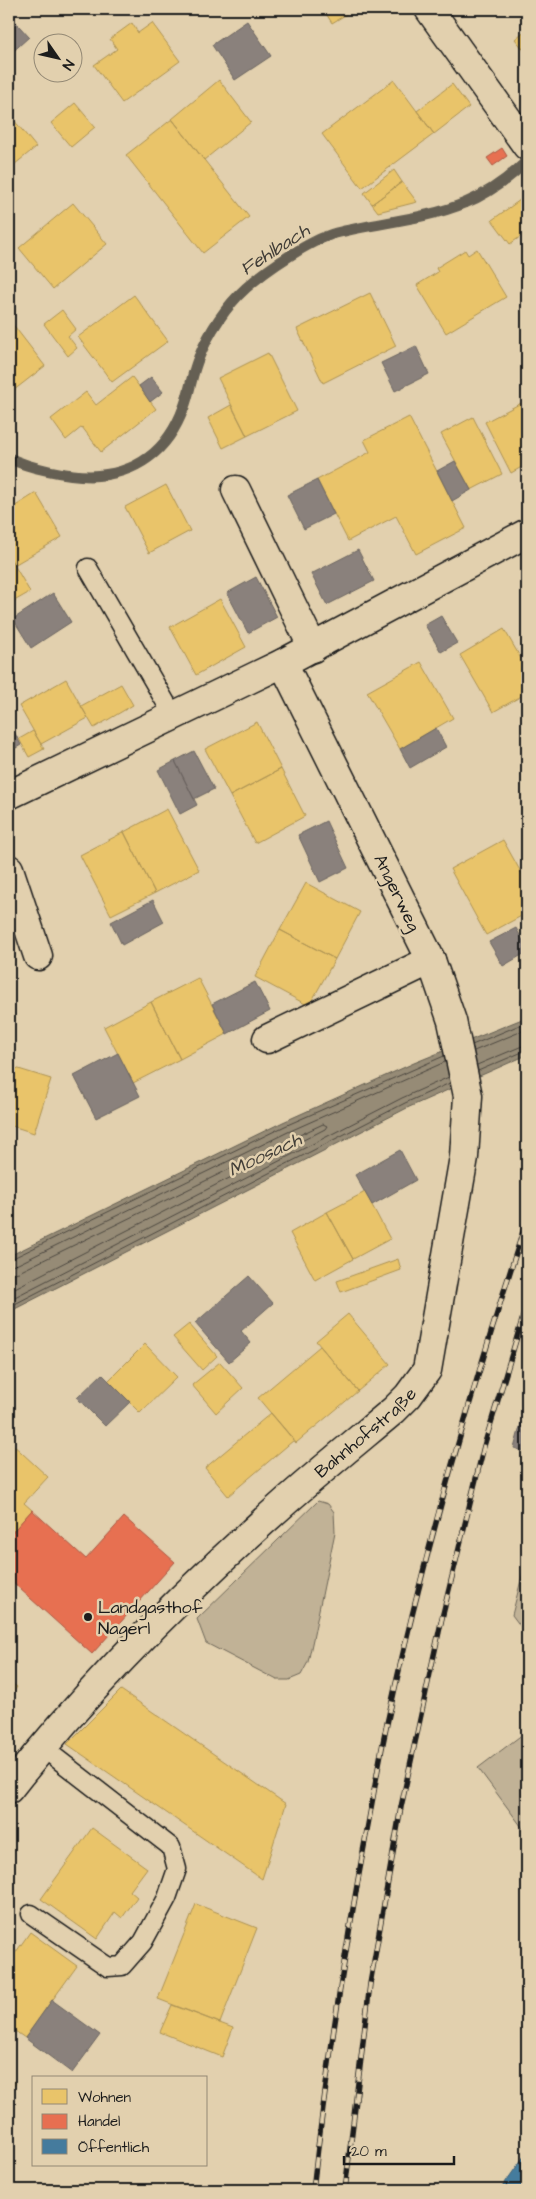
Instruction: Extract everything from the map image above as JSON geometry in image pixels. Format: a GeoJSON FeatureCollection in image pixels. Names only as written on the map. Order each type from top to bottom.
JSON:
{"type":"FeatureCollection","features":[{"type":"Feature","properties":{"kind":"street"},"geometry":{"type":"LineString","coordinates":[[429,9],[523,140]]}},
{"type":"Feature","properties":{"kind":"street"},"geometry":{"type":"LineString","coordinates":[[236,490],[313,648]]}},
{"type":"Feature","properties":{"kind":"street"},"geometry":{"type":"LineString","coordinates":[[9,795],[313,648],[527,533]]}},
{"type":"Feature","properties":{"kind":"street","name":"Angerweg"},"geometry":{"type":"LineString","coordinates":[[283,663],[430,960]]}},
{"type":"Feature","properties":{"kind":"street"},"geometry":{"type":"LineString","coordinates":[[9,869],[38,956]]}},
{"type":"Feature","properties":{"kind":"street"},"geometry":{"type":"LineString","coordinates":[[267,1039],[430,960]]}},
{"type":"Feature","properties":{"kind":"street","name":"Bahnhofstraße"},"geometry":{"type":"LineString","coordinates":[[9,1789],[42,1747],[144,1637],[213,1568],[285,1502],[394,1410],[408,1396],[427,1370],[464,1157],[468,1096],[452,1021],[430,960]]}},
{"type":"Feature","properties":{"kind":"lane"},"geometry":{"type":"LineString","coordinates":[[88,568],[172,715]]}},
{"type":"Feature","properties":{"kind":"lane"},"geometry":{"type":"LineString","coordinates":[[31,1914],[108,1967],[122,1966],[143,1942],[167,1898],[177,1868],[171,1847],[42,1747]]}},
{"type":"Feature","properties":{"kind":"shaded area"},"geometry":{"type":"Polygon","coordinates":[[[318,1501],[328,1504],[334,1512],[335,1532],[308,1662],[301,1675],[289,1680],[277,1680],[206,1643],[197,1619],[318,1501]]]}},
{"type":"Feature","properties":{"kind":"shaded area"},"geometry":{"type":"Polygon","coordinates":[[[527,1557],[527,1635],[512,1615],[527,1557]]]}},
{"type":"Feature","properties":{"kind":"shaded area"},"geometry":{"type":"Polygon","coordinates":[[[527,1731],[527,1834],[478,1768],[527,1731]]]}},
{"type":"Feature","properties":{"kind":"water","name":"Moosach"},"geometry":{"type":"Polygon","coordinates":[[[527,1017],[527,1055],[407,1108],[9,1312],[9,1256],[283,1122],[414,1063],[527,1017]]]}},
{"type":"Feature","properties":{"kind":"building: Wohnen"},"geometry":{"type":"Polygon","coordinates":[[[323,9],[355,9],[332,23],[323,9]]]}},
{"type":"Feature","properties":{"kind":"building: Wohnen"},"geometry":{"type":"Polygon","coordinates":[[[132,23],[138,33],[152,23],[180,61],[122,103],[94,65],[117,49],[110,39],[132,23]]]}},
{"type":"Feature","properties":{"kind":"building: Wohnen"},"geometry":{"type":"Polygon","coordinates":[[[527,29],[527,54],[515,39],[527,29]]]}},
{"type":"Feature","properties":{"kind":"building: Wohnen"},"geometry":{"type":"Polygon","coordinates":[[[219,80],[251,122],[204,160],[172,119],[219,80]]]}},
{"type":"Feature","properties":{"kind":"building: Wohnen"},"geometry":{"type":"Polygon","coordinates":[[[394,80],[434,134],[362,188],[322,134],[394,80]]]}},
{"type":"Feature","properties":{"kind":"building: Wohnen"},"geometry":{"type":"Polygon","coordinates":[[[452,84],[469,107],[434,134],[417,111],[452,84]]]}},
{"type":"Feature","properties":{"kind":"building: Wohnen"},"geometry":{"type":"Polygon","coordinates":[[[75,103],[95,127],[71,147],[51,123],[75,103]]]}},
{"type":"Feature","properties":{"kind":"building: Wohnen"},"geometry":{"type":"Polygon","coordinates":[[[9,114],[36,147],[9,169],[9,114]]]}},
{"type":"Feature","properties":{"kind":"building: Wohnen"},"geometry":{"type":"Polygon","coordinates":[[[172,119],[249,217],[203,253],[126,155],[172,119]]]}},
{"type":"Feature","properties":{"kind":"building: Wohnen"},"geometry":{"type":"Polygon","coordinates":[[[394,170],[402,182],[372,204],[364,193],[394,170]]]}},
{"type":"Feature","properties":{"kind":"building: Wohnen"},"geometry":{"type":"Polygon","coordinates":[[[402,182],[417,202],[378,212],[372,204],[402,182]]]}},
{"type":"Feature","properties":{"kind":"building: Wohnen"},"geometry":{"type":"Polygon","coordinates":[[[527,195],[527,232],[510,244],[492,220],[527,195]]]}},
{"type":"Feature","properties":{"kind":"building: Wohnen"},"geometry":{"type":"Polygon","coordinates":[[[73,203],[107,244],[53,289],[19,248],[73,203]]]}},
{"type":"Feature","properties":{"kind":"building: Wohnen"},"geometry":{"type":"Polygon","coordinates":[[[477,249],[506,297],[446,333],[417,285],[438,272],[436,268],[465,250],[468,255],[477,249]]]}},
{"type":"Feature","properties":{"kind":"building: Wohnen"},"geometry":{"type":"Polygon","coordinates":[[[370,293],[396,346],[323,383],[297,329],[370,293]]]}},
{"type":"Feature","properties":{"kind":"building: Wohnen"},"geometry":{"type":"Polygon","coordinates":[[[134,295],[168,341],[112,382],[78,337],[134,295]]]}},
{"type":"Feature","properties":{"kind":"building: Wohnen"},"geometry":{"type":"Polygon","coordinates":[[[62,310],[76,329],[68,336],[77,348],[68,356],[44,324],[62,310]]]}},
{"type":"Feature","properties":{"kind":"building: Wohnen"},"geometry":{"type":"Polygon","coordinates":[[[11,322],[45,366],[9,394],[9,324],[11,322]]]}},
{"type":"Feature","properties":{"kind":"building: Wohnen"},"geometry":{"type":"Polygon","coordinates":[[[268,353],[297,411],[247,436],[218,378],[268,353]]]}},
{"type":"Feature","properties":{"kind":"building: Wohnen"},"geometry":{"type":"Polygon","coordinates":[[[132,377],[156,409],[101,452],[82,427],[66,440],[51,419],[86,392],[96,405],[132,377]]]}},
{"type":"Feature","properties":{"kind":"building: Wohnen"},"geometry":{"type":"Polygon","coordinates":[[[527,400],[527,464],[511,473],[485,422],[527,400]]]}},
{"type":"Feature","properties":{"kind":"building: Wohnen"},"geometry":{"type":"Polygon","coordinates":[[[231,405],[247,436],[223,448],[208,418],[231,405]]]}},
{"type":"Feature","properties":{"kind":"building: Wohnen"},"geometry":{"type":"Polygon","coordinates":[[[409,417],[466,528],[416,554],[396,516],[348,541],[317,480],[370,452],[364,440],[409,417]]]}},
{"type":"Feature","properties":{"kind":"building: Wohnen"},"geometry":{"type":"Polygon","coordinates":[[[473,417],[502,474],[471,490],[441,434],[473,417]]]}},
{"type":"Feature","properties":{"kind":"building: Wohnen"},"geometry":{"type":"Polygon","coordinates":[[[166,485],[190,531],[149,553],[125,507],[166,485]]]}},
{"type":"Feature","properties":{"kind":"building: Wohnen"},"geometry":{"type":"Polygon","coordinates":[[[36,493],[62,537],[14,565],[9,556],[9,510],[36,493]]]}},
{"type":"Feature","properties":{"kind":"building: Wohnen"},"geometry":{"type":"Polygon","coordinates":[[[9,556],[30,592],[9,604],[9,556]]]}},
{"type":"Feature","properties":{"kind":"building: Wohnen"},"geometry":{"type":"Polygon","coordinates":[[[220,599],[246,647],[196,675],[170,627],[220,599]]]}},
{"type":"Feature","properties":{"kind":"building: Wohnen"},"geometry":{"type":"Polygon","coordinates":[[[504,629],[527,669],[527,693],[493,712],[460,655],[504,629]]]}},
{"type":"Feature","properties":{"kind":"building: Wohnen"},"geometry":{"type":"Polygon","coordinates":[[[421,662],[453,718],[400,749],[367,692],[421,662]]]}},
{"type":"Feature","properties":{"kind":"building: Wohnen"},"geometry":{"type":"Polygon","coordinates":[[[66,679],[88,718],[41,744],[19,706],[66,679]]]}},
{"type":"Feature","properties":{"kind":"building: Wohnen"},"geometry":{"type":"Polygon","coordinates":[[[121,684],[133,705],[94,728],[81,706],[121,684]]]}},
{"type":"Feature","properties":{"kind":"building: Wohnen"},"geometry":{"type":"Polygon","coordinates":[[[257,722],[281,769],[230,796],[205,749],[257,722]]]}},
{"type":"Feature","properties":{"kind":"building: Wohnen"},"geometry":{"type":"Polygon","coordinates":[[[33,731],[44,749],[29,757],[19,739],[33,731]]]}},
{"type":"Feature","properties":{"kind":"building: Wohnen"},"geometry":{"type":"Polygon","coordinates":[[[281,769],[305,816],[255,843],[230,796],[281,769]]]}},
{"type":"Feature","properties":{"kind":"building: Wohnen"},"geometry":{"type":"Polygon","coordinates":[[[167,809],[199,870],[155,893],[124,832],[167,809]]]}},
{"type":"Feature","properties":{"kind":"building: Wohnen"},"geometry":{"type":"Polygon","coordinates":[[[124,832],[155,893],[111,915],[80,855],[124,832]]]}},
{"type":"Feature","properties":{"kind":"building: Wohnen"},"geometry":{"type":"Polygon","coordinates":[[[503,840],[527,883],[527,913],[486,935],[450,869],[503,840]]]}},
{"type":"Feature","properties":{"kind":"building: Wohnen"},"geometry":{"type":"Polygon","coordinates":[[[306,883],[360,912],[335,959],[280,930],[306,883]]]}},
{"type":"Feature","properties":{"kind":"building: Wohnen"},"geometry":{"type":"Polygon","coordinates":[[[280,930],[335,959],[309,1006],[255,977],[280,930]]]}},
{"type":"Feature","properties":{"kind":"building: Wohnen"},"geometry":{"type":"Polygon","coordinates":[[[198,978],[227,1034],[180,1059],[151,1002],[198,978]]]}},
{"type":"Feature","properties":{"kind":"building: Wohnen"},"geometry":{"type":"Polygon","coordinates":[[[151,1002],[180,1059],[133,1083],[104,1027],[151,1002]]]}},
{"type":"Feature","properties":{"kind":"building: Wohnen"},"geometry":{"type":"Polygon","coordinates":[[[9,1066],[51,1079],[34,1133],[9,1125],[9,1066]]]}},
{"type":"Feature","properties":{"kind":"building: Wohnen"},"geometry":{"type":"Polygon","coordinates":[[[365,1192],[390,1239],[353,1259],[327,1212],[365,1192]]]}},
{"type":"Feature","properties":{"kind":"building: Wohnen"},"geometry":{"type":"Polygon","coordinates":[[[327,1212],[353,1259],[315,1280],[290,1233],[327,1212]]]}},
{"type":"Feature","properties":{"kind":"building: Wohnen"},"geometry":{"type":"Polygon","coordinates":[[[398,1259],[401,1270],[341,1292],[337,1281],[398,1259]]]}},
{"type":"Feature","properties":{"kind":"building: Wohnen"},"geometry":{"type":"Polygon","coordinates":[[[348,1314],[390,1364],[358,1391],[316,1341],[348,1314]]]}},
{"type":"Feature","properties":{"kind":"building: Wohnen"},"geometry":{"type":"Polygon","coordinates":[[[189,1324],[217,1356],[202,1370],[173,1337],[189,1324]]]}},
{"type":"Feature","properties":{"kind":"building: Wohnen"},"geometry":{"type":"Polygon","coordinates":[[[145,1344],[177,1377],[140,1413],[108,1381],[145,1344]]]}},
{"type":"Feature","properties":{"kind":"building: Wohnen"},"geometry":{"type":"Polygon","coordinates":[[[320,1346],[358,1391],[296,1443],[258,1398],[320,1346]]]}},
{"type":"Feature","properties":{"kind":"building: Wohnen"},"geometry":{"type":"Polygon","coordinates":[[[220,1362],[243,1388],[216,1413],[192,1385],[220,1362]]]}},
{"type":"Feature","properties":{"kind":"building: Wohnen"},"geometry":{"type":"Polygon","coordinates":[[[271,1413],[294,1440],[228,1496],[205,1468],[271,1413]]]}},
{"type":"Feature","properties":{"kind":"building: Wohnen"},"geometry":{"type":"Polygon","coordinates":[[[9,1441],[48,1477],[24,1503],[32,1510],[9,1536],[9,1441]]]}},
{"type":"Feature","properties":{"kind":"building: Wohnen"},"geometry":{"type":"Polygon","coordinates":[[[9,1681],[17,1687],[9,1698],[9,1681]]]}},
{"type":"Feature","properties":{"kind":"building: Wohnen"},"geometry":{"type":"Polygon","coordinates":[[[121,1690],[286,1804],[262,1879],[67,1744],[121,1690]]]}},
{"type":"Feature","properties":{"kind":"building: Wohnen"},"geometry":{"type":"Polygon","coordinates":[[[92,1828],[147,1868],[130,1891],[137,1897],[122,1918],[115,1912],[97,1939],[41,1899],[92,1828]]]}},
{"type":"Feature","properties":{"kind":"building: Wohnen"},"geometry":{"type":"Polygon","coordinates":[[[196,1904],[257,1928],[220,2023],[158,1999],[196,1904]]]}},
{"type":"Feature","properties":{"kind":"building: Wohnen"},"geometry":{"type":"Polygon","coordinates":[[[30,1932],[77,1966],[25,2038],[9,2027],[9,1962],[30,1932]]]}},
{"type":"Feature","properties":{"kind":"building: Wohnen"},"geometry":{"type":"Polygon","coordinates":[[[172,2005],[233,2028],[222,2057],[160,2032],[172,2005]]]}},
{"type":"Feature","properties":{"kind":"building: Wohnen"},"geometry":{"type":"Polygon","coordinates":[[[9,2078],[16,2083],[9,2093],[9,2078]]]}},
{"type":"Feature","properties":{"kind":"building: Handel"},"geometry":{"type":"Polygon","coordinates":[[[502,148],[507,156],[493,166],[487,158],[502,148]]]}},
{"type":"Feature","properties":{"kind":"building: Handel","name":"Landgasthof Nagerl"},"geometry":{"type":"Polygon","coordinates":[[[32,1510],[86,1559],[124,1517],[175,1562],[92,1654],[9,1579],[9,1536],[32,1510]]]}},
{"type":"Feature","properties":{"kind":"building: Öffentlich"},"geometry":{"type":"Polygon","coordinates":[[[527,2152],[527,2190],[500,2190],[527,2152]]]}},
{"type":"Feature","properties":{"kind":"building: Industrie"},"geometry":{"type":"Polygon","coordinates":[[[9,15],[29,37],[9,55],[9,15]]]}},
{"type":"Feature","properties":{"kind":"building: Industrie"},"geometry":{"type":"Polygon","coordinates":[[[247,21],[271,56],[235,80],[212,45],[247,21]]]}},
{"type":"Feature","properties":{"kind":"building: Industrie"},"geometry":{"type":"Polygon","coordinates":[[[9,238],[14,244],[9,249],[9,238]]]}},
{"type":"Feature","properties":{"kind":"building: Industrie"},"geometry":{"type":"Polygon","coordinates":[[[416,346],[429,374],[395,391],[381,363],[416,346]]]}},
{"type":"Feature","properties":{"kind":"building: Industrie"},"geometry":{"type":"Polygon","coordinates":[[[151,377],[163,392],[150,402],[139,386],[151,377]]]}},
{"type":"Feature","properties":{"kind":"building: Industrie"},"geometry":{"type":"Polygon","coordinates":[[[455,461],[471,490],[452,501],[437,471],[455,461]]]}},
{"type":"Feature","properties":{"kind":"building: Industrie"},"geometry":{"type":"Polygon","coordinates":[[[317,480],[334,514],[304,529],[287,495],[317,480]]]}},
{"type":"Feature","properties":{"kind":"building: Industrie"},"geometry":{"type":"Polygon","coordinates":[[[358,550],[374,581],[327,605],[311,574],[358,550]]]}},
{"type":"Feature","properties":{"kind":"building: Industrie"},"geometry":{"type":"Polygon","coordinates":[[[256,577],[277,617],[248,633],[227,593],[256,577]]]}},
{"type":"Feature","properties":{"kind":"building: Industrie"},"geometry":{"type":"Polygon","coordinates":[[[53,593],[71,622],[31,648],[13,619],[53,593]]]}},
{"type":"Feature","properties":{"kind":"building: Industrie"},"geometry":{"type":"Polygon","coordinates":[[[441,616],[457,643],[441,652],[425,625],[441,616]]]}},
{"type":"Feature","properties":{"kind":"building: Industrie"},"geometry":{"type":"Polygon","coordinates":[[[9,722],[21,745],[9,752],[9,722]]]}},
{"type":"Feature","properties":{"kind":"building: Industrie"},"geometry":{"type":"Polygon","coordinates":[[[436,728],[446,747],[410,768],[400,749],[436,728]]]}},
{"type":"Feature","properties":{"kind":"building: Industrie"},"geometry":{"type":"Polygon","coordinates":[[[194,751],[214,789],[194,799],[175,761],[194,751]]]}},
{"type":"Feature","properties":{"kind":"building: Industrie"},"geometry":{"type":"Polygon","coordinates":[[[175,761],[197,805],[180,814],[158,770],[175,761]]]}},
{"type":"Feature","properties":{"kind":"building: Industrie"},"geometry":{"type":"Polygon","coordinates":[[[326,821],[348,868],[320,882],[298,835],[326,821]]]}},
{"type":"Feature","properties":{"kind":"building: Industrie"},"geometry":{"type":"Polygon","coordinates":[[[153,900],[164,922],[122,945],[111,922],[153,900]]]}},
{"type":"Feature","properties":{"kind":"building: Industrie"},"geometry":{"type":"Polygon","coordinates":[[[516,928],[527,948],[527,952],[503,966],[489,942],[516,928]]]}},
{"type":"Feature","properties":{"kind":"building: Industrie"},"geometry":{"type":"Polygon","coordinates":[[[255,982],[270,1011],[227,1034],[212,1004],[255,982]]]}},
{"type":"Feature","properties":{"kind":"building: Industrie"},"geometry":{"type":"Polygon","coordinates":[[[118,1053],[140,1096],[96,1118],[74,1076],[118,1053]]]}},
{"type":"Feature","properties":{"kind":"building: Industrie"},"geometry":{"type":"Polygon","coordinates":[[[400,1150],[416,1180],[372,1205],[355,1175],[400,1150]]]}},
{"type":"Feature","properties":{"kind":"building: Industrie"},"geometry":{"type":"Polygon","coordinates":[[[249,1276],[273,1303],[241,1331],[251,1343],[229,1362],[195,1323],[249,1276]]]}},
{"type":"Feature","properties":{"kind":"building: Industrie"},"geometry":{"type":"Polygon","coordinates":[[[102,1374],[130,1402],[105,1426],[77,1398],[102,1374]]]}},
{"type":"Feature","properties":{"kind":"building: Industrie"},"geometry":{"type":"Polygon","coordinates":[[[527,1407],[527,1452],[514,1448],[527,1407]]]}},
{"type":"Feature","properties":{"kind":"building: Industrie"},"geometry":{"type":"Polygon","coordinates":[[[52,2000],[100,2035],[72,2073],[25,2038],[52,2000]]]}},
{"type":"Feature","properties":{"kind":"waterway","name":"Fehlbach"},"geometry":{"type":"LineString","coordinates":[[9,458],[37,468],[81,476],[107,475],[136,465],[148,458],[169,436],[184,407],[197,363],[208,338],[232,303],[255,281],[289,256],[325,237],[352,229],[449,209],[474,199],[498,185],[527,161]]}},
{"type":"Feature","properties":{"kind":"railway"},"geometry":{"type":"LineString","coordinates":[[313,2190],[324,2097],[345,1958],[388,1720],[436,1522],[489,1339],[527,1219]]}},
{"type":"Feature","properties":{"kind":"railway"},"geometry":{"type":"LineString","coordinates":[[345,2190],[370,1984],[401,1807],[442,1618],[484,1446],[527,1304]]}},
{"type":"Feature","properties":{"kind":"place","name":"Landgasthof Nagerl"},"geometry":{"type":"Point","coordinates":[88,1617]}}]}
